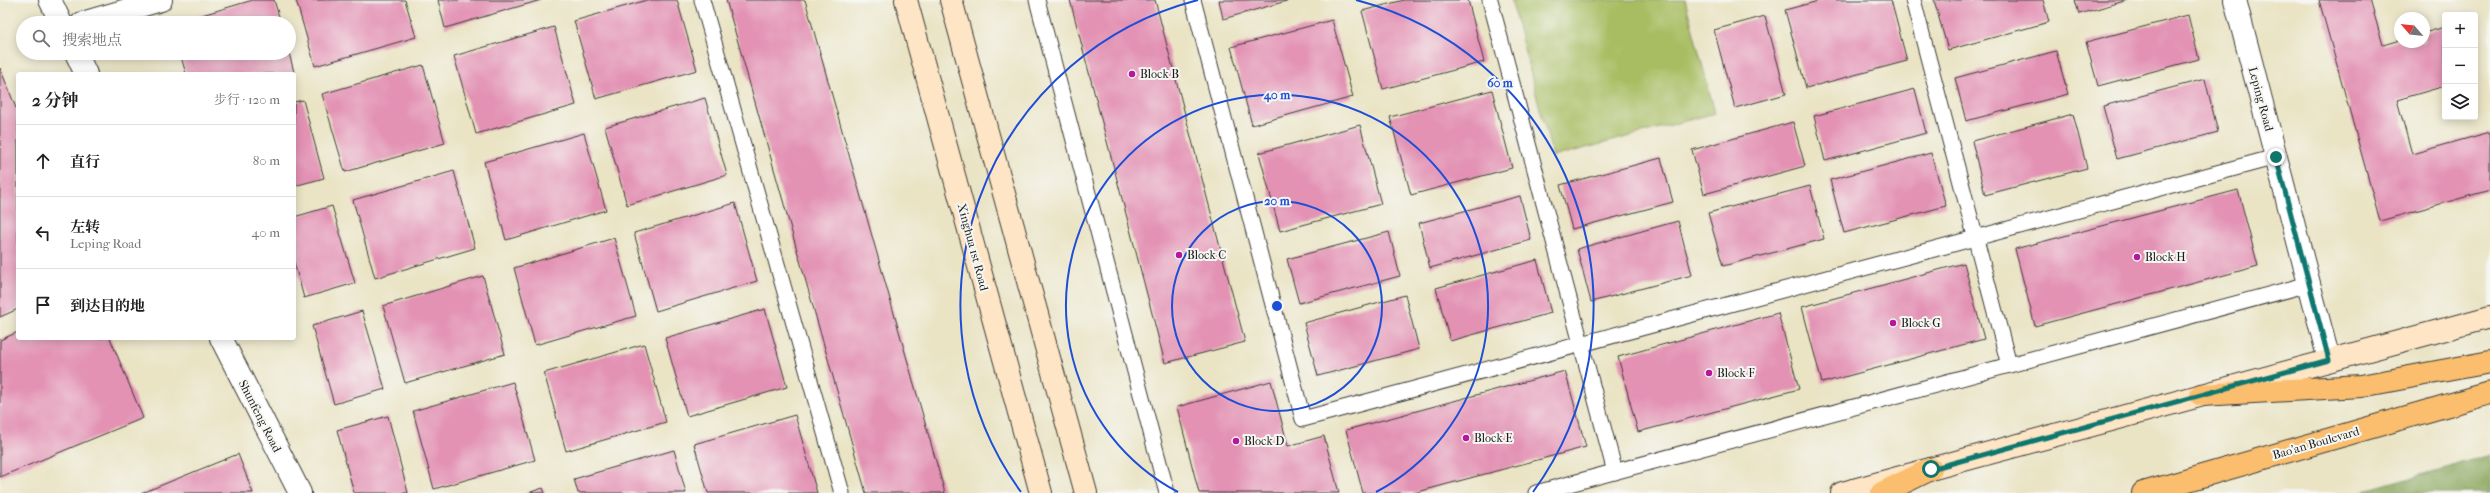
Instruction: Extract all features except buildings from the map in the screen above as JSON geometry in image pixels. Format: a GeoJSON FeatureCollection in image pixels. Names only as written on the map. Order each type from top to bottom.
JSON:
{"type":"FeatureCollection","features":[{"type":"Feature","properties":{"kind":"main road"},"geometry":{"type":"LineString","coordinates":[[2201,395],[2361,386],[2490,362]]}},
{"type":"Feature","properties":{"kind":"main road","name":"Bao'an Boulevard"},"geometry":{"type":"LineString","coordinates":[[2143,493],[2490,394]]}},
{"type":"Feature","properties":{"kind":"main road"},"geometry":{"type":"LineString","coordinates":[[1882,493],[1931,469]]}},
{"type":"Feature","properties":{"kind":"street"},"geometry":{"type":"LineString","coordinates":[[50,0],[58,16]]}},
{"type":"Feature","properties":{"kind":"street"},"geometry":{"type":"LineString","coordinates":[[106,16],[161,0]]}},
{"type":"Feature","properties":{"kind":"street","name":"Xinghua 1st Road"},"geometry":{"type":"LineString","coordinates":[[906,0],[1041,493]]}},
{"type":"Feature","properties":{"kind":"street"},"geometry":{"type":"LineString","coordinates":[[951,0],[1086,493]]}},
{"type":"Feature","properties":{"kind":"street","name":"Leping Road"},"geometry":{"type":"LineString","coordinates":[[2235,0],[2329,360]]}},
{"type":"Feature","properties":{"kind":"street"},"geometry":{"type":"LineString","coordinates":[[79,60],[85,72]]}},
{"type":"Feature","properties":{"kind":"street"},"geometry":{"type":"LineString","coordinates":[[1842,493],[2490,317]]}},
{"type":"Feature","properties":{"kind":"street","name":"Shunfeng Road"},"geometry":{"type":"LineString","coordinates":[[222,340],[300,493]]}},
{"type":"Feature","properties":{"kind":"lane"},"geometry":{"type":"LineString","coordinates":[[702,0],[842,493]]}},
{"type":"Feature","properties":{"kind":"lane"},"geometry":{"type":"LineString","coordinates":[[1037,0],[1167,493]]}},
{"type":"Feature","properties":{"kind":"lane"},"geometry":{"type":"LineString","coordinates":[[1193,0],[1303,419],[2276,157]]}},
{"type":"Feature","properties":{"kind":"lane"},"geometry":{"type":"LineString","coordinates":[[1490,0],[1615,472]]}},
{"type":"Feature","properties":{"kind":"lane"},"geometry":{"type":"LineString","coordinates":[[1912,0],[2009,365]]}},
{"type":"Feature","properties":{"kind":"lane"},"geometry":{"type":"LineString","coordinates":[[1536,493],[2310,284]]}},
{"type":"Feature","properties":{"kind":"green space"},"geometry":{"type":"Polygon","coordinates":[[[1511,0],[1685,0],[1715,113],[1553,157],[1511,0]]]}},
{"type":"Feature","properties":{"kind":"green space"},"geometry":{"type":"Polygon","coordinates":[[[2490,455],[2490,493],[2358,493],[2490,455]]]}},
{"type":"Feature","properties":{"kind":"place","name":"Block B"},"geometry":{"type":"Point","coordinates":[1132,74]}},
{"type":"Feature","properties":{"kind":"place","name":"Block C"},"geometry":{"type":"Point","coordinates":[1179,255]}},
{"type":"Feature","properties":{"kind":"place","name":"Block H"},"geometry":{"type":"Point","coordinates":[2137,257]}},
{"type":"Feature","properties":{"kind":"place","name":"Block G"},"geometry":{"type":"Point","coordinates":[1893,323]}},
{"type":"Feature","properties":{"kind":"place","name":"Block F"},"geometry":{"type":"Point","coordinates":[1709,373]}},
{"type":"Feature","properties":{"kind":"place","name":"Block E"},"geometry":{"type":"Point","coordinates":[1466,438]}},
{"type":"Feature","properties":{"kind":"place","name":"Block D"},"geometry":{"type":"Point","coordinates":[1236,441]}},
{"type":"Feature","properties":{"kind":"route"},"geometry":{"type":"LineString","coordinates":[[1931,469],[2329,360],[2276,157]]}}]}
